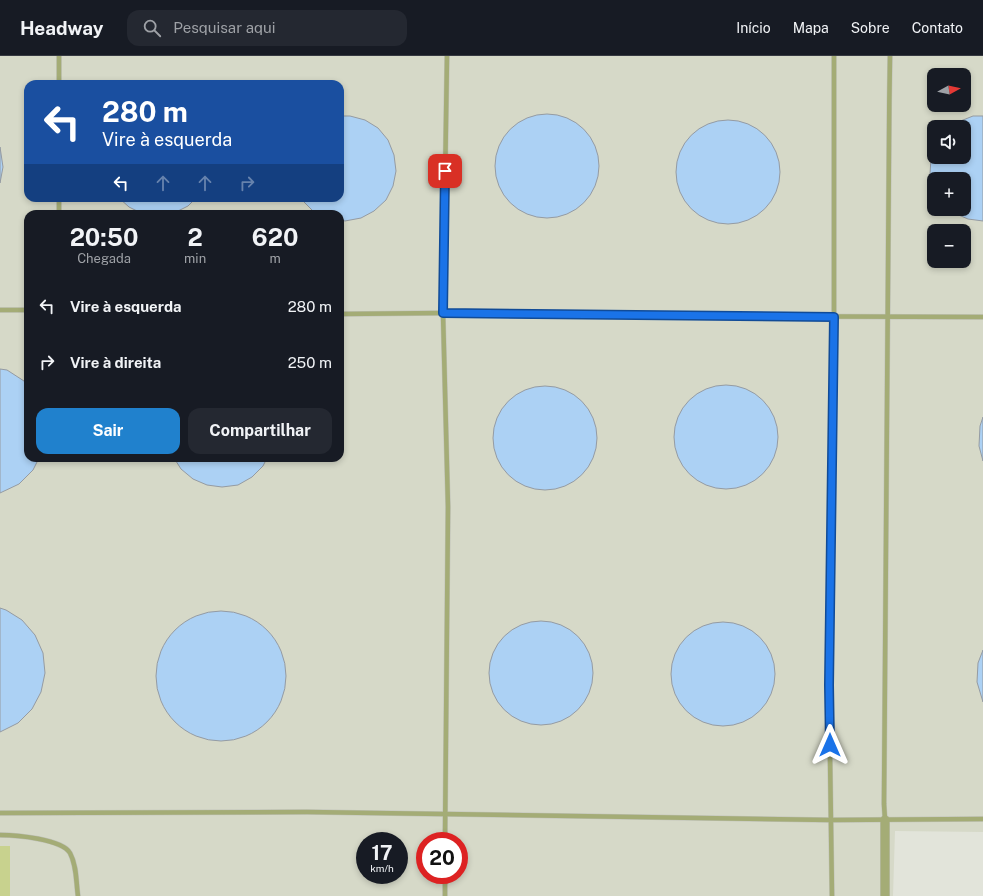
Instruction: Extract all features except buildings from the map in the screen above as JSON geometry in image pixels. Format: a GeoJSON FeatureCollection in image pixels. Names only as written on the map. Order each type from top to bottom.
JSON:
{"type":"FeatureCollection","features":[{"type":"Feature","properties":{"kind":"street"},"geometry":{"type":"LineString","coordinates":[[885,896],[886,820]]}},
{"type":"Feature","properties":{"kind":"lane"},"geometry":{"type":"LineString","coordinates":[[58,56],[58,80]]}},
{"type":"Feature","properties":{"kind":"lane"},"geometry":{"type":"LineString","coordinates":[[445,832],[448,507],[443,313],[447,56]]}},
{"type":"Feature","properties":{"kind":"lane"},"geometry":{"type":"LineString","coordinates":[[832,896],[829,685],[834,317],[834,56]]}},
{"type":"Feature","properties":{"kind":"lane"},"geometry":{"type":"LineString","coordinates":[[886,820],[884,804],[890,56]]}},
{"type":"Feature","properties":{"kind":"lane"},"geometry":{"type":"LineString","coordinates":[[0,310],[24,310]]}},
{"type":"Feature","properties":{"kind":"lane"},"geometry":{"type":"LineString","coordinates":[[344,314],[443,313],[983,317]]}},
{"type":"Feature","properties":{"kind":"lane"},"geometry":{"type":"LineString","coordinates":[[0,813],[307,812],[830,820],[983,819]]}},
{"type":"Feature","properties":{"kind":"lane"},"geometry":{"type":"LineString","coordinates":[[0,834],[48,841],[59,845],[69,852],[75,865],[78,896]]}},
{"type":"Feature","properties":{"kind":"lane"},"geometry":{"type":"LineString","coordinates":[[445,884],[445,896]]}},
{"type":"Feature","properties":{"kind":"shaded area"},"geometry":{"type":"Polygon","coordinates":[[[0,56],[983,56],[983,832],[895,831],[893,896],[10,896],[10,846],[0,846],[0,56]]]}},
{"type":"Feature","properties":{"kind":"green space"},"geometry":{"type":"Polygon","coordinates":[[[0,846],[10,846],[10,896],[0,896],[0,846]]]}},
{"type":"Feature","properties":{"kind":"route"},"geometry":{"type":"LineString","coordinates":[[445,171],[443,313],[834,317],[829,685],[830,745]]}}]}
